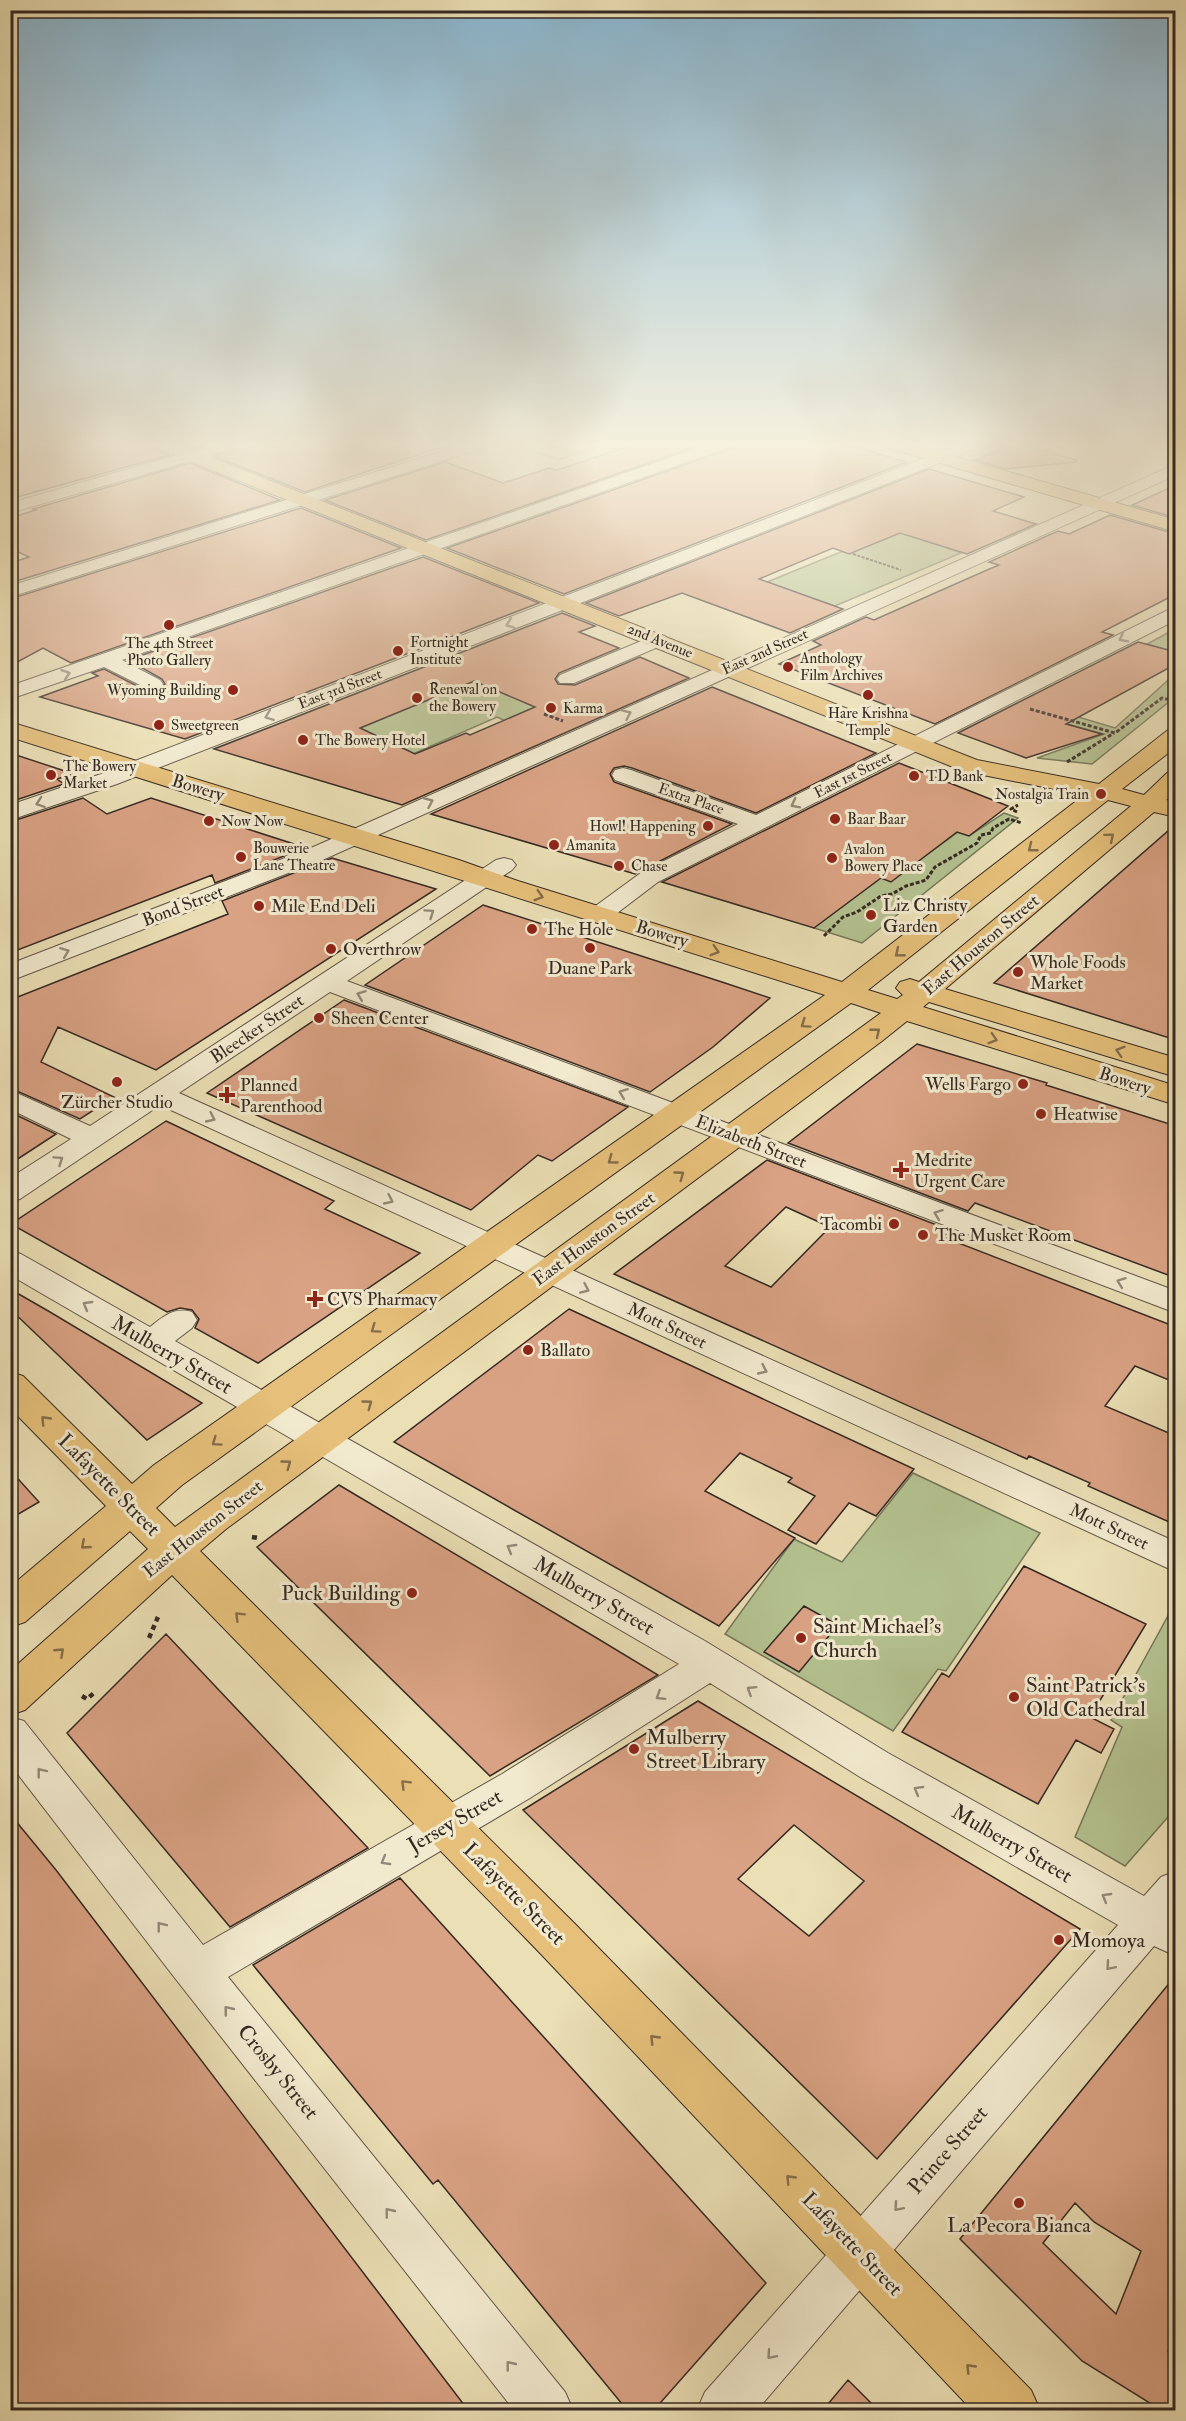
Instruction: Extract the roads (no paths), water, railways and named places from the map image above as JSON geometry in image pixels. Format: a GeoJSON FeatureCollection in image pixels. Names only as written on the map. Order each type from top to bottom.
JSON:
{"type":"FeatureCollection","features":[{"type":"Feature","properties":{"kind":"main road","name":"2nd Avenue"},"geometry":{"type":"LineString","coordinates":[[440,554],[971,766],[1104,792],[1176,810]]}},
{"type":"Feature","properties":{"kind":"main road","name":"Bowery"},"geometry":{"type":"LineString","coordinates":[[10,715],[28,718],[159,759],[365,831]]}},
{"type":"Feature","properties":{"kind":"main road","name":"Bowery"},"geometry":{"type":"LineString","coordinates":[[10,729],[134,768],[365,831],[914,1001],[1176,1068]]}},
{"type":"Feature","properties":{"kind":"main road"},"geometry":{"type":"LineString","coordinates":[[10,1611],[168,1475],[858,984],[1176,735]]}},
{"type":"Feature","properties":{"kind":"main road"},"geometry":{"type":"LineString","coordinates":[[971,766],[1005,787],[1075,815]]}},
{"type":"Feature","properties":{"kind":"main road","name":"East Houston Street"},"geometry":{"type":"LineString","coordinates":[[10,1698],[131,1586],[212,1520],[914,1001],[1176,778]]}},
{"type":"Feature","properties":{"kind":"main road","name":"Bowery"},"geometry":{"type":"LineString","coordinates":[[914,1001],[1176,1096]]}},
{"type":"Feature","properties":{"kind":"main road","name":"Lafayette Street"},"geometry":{"type":"LineString","coordinates":[[10,1385],[446,1825],[1011,2410]]}},
{"type":"Feature","properties":{"kind":"street"},"geometry":{"type":"LineString","coordinates":[[10,592],[130,554]]}},
{"type":"Feature","properties":{"kind":"street"},"geometry":{"type":"LineString","coordinates":[[10,693],[413,554]]}},
{"type":"Feature","properties":{"kind":"street","name":"East 3rd Street"},"geometry":{"type":"LineString","coordinates":[[10,813],[159,759],[690,554]]}},
{"type":"Feature","properties":{"kind":"street","name":"East 2nd Street"},"geometry":{"type":"LineString","coordinates":[[365,831],[986,554]]}},
{"type":"Feature","properties":{"kind":"street","name":"East 1st Street"},"geometry":{"type":"LineString","coordinates":[[609,907],[650,877],[1176,612]]}},
{"type":"Feature","properties":{"kind":"street"},"geometry":{"type":"LineString","coordinates":[[567,679],[658,640]]}},
{"type":"Feature","properties":{"kind":"street"},"geometry":{"type":"LineString","coordinates":[[106,660],[153,684]]}},
{"type":"Feature","properties":{"kind":"street"},"geometry":{"type":"LineString","coordinates":[[414,661],[443,673]]}},
{"type":"Feature","properties":{"kind":"street","name":"Extra Place"},"geometry":{"type":"LineString","coordinates":[[623,775],[758,823]]}},
{"type":"Feature","properties":{"kind":"street","name":"Bond Street"},"geometry":{"type":"LineString","coordinates":[[10,973],[319,854],[365,831]]}},
{"type":"Feature","properties":{"kind":"street","name":"Bleecker Street"},"geometry":{"type":"LineString","coordinates":[[10,1192],[494,871]]}},
{"type":"Feature","properties":{"kind":"street","name":"Elizabeth Street"},"geometry":{"type":"LineString","coordinates":[[327,982],[1176,1303]]}},
{"type":"Feature","properties":{"kind":"street","name":"Mott Street"},"geometry":{"type":"LineString","coordinates":[[158,1094],[1176,1558]]}},
{"type":"Feature","properties":{"kind":"street"},"geometry":{"type":"LineString","coordinates":[[10,1098],[92,1138]]}},
{"type":"Feature","properties":{"kind":"street","name":"Mulberry Street"},"geometry":{"type":"LineString","coordinates":[[10,1261],[710,1664],[874,1765],[1166,1916]]}},
{"type":"Feature","properties":{"kind":"street"},"geometry":{"type":"LineString","coordinates":[[150,1342],[181,1320]]}},
{"type":"Feature","properties":{"kind":"street","name":"Jersey Street"},"geometry":{"type":"LineString","coordinates":[[198,1971],[516,1786],[710,1664]]}},
{"type":"Feature","properties":{"kind":"street","name":"Crosby Street"},"geometry":{"type":"LineString","coordinates":[[10,1733],[547,2410]]}},
{"type":"Feature","properties":{"kind":"street","name":"Prince Street"},"geometry":{"type":"LineString","coordinates":[[723,2410],[859,2252],[1166,1916]]}},
{"type":"Feature","properties":{"kind":"place","name":"The 4th Street Photo Gallery"},"geometry":{"type":"Point","coordinates":[169,625]}},
{"type":"Feature","properties":{"kind":"place","name":"Fortnight Institute"},"geometry":{"type":"Point","coordinates":[398,651]}},
{"type":"Feature","properties":{"kind":"place","name":"Anthology Film Archives"},"geometry":{"type":"Point","coordinates":[788,667]}},
{"type":"Feature","properties":{"kind":"place","name":"Wyoming Building"},"geometry":{"type":"Point","coordinates":[233,690]}},
{"type":"Feature","properties":{"kind":"place","name":"Hare Krishna Temple"},"geometry":{"type":"Point","coordinates":[868,695]}},
{"type":"Feature","properties":{"kind":"place","name":"Renewal on the Bowery"},"geometry":{"type":"Point","coordinates":[417,698]}},
{"type":"Feature","properties":{"kind":"place","name":"Karma"},"geometry":{"type":"Point","coordinates":[551,708]}},
{"type":"Feature","properties":{"kind":"place","name":"Sweetgreen"},"geometry":{"type":"Point","coordinates":[159,725]}},
{"type":"Feature","properties":{"kind":"place","name":"The Bowery Hotel"},"geometry":{"type":"Point","coordinates":[303,740]}},
{"type":"Feature","properties":{"kind":"place","name":"The Bowery Market"},"geometry":{"type":"Point","coordinates":[51,775]}},
{"type":"Feature","properties":{"kind":"place","name":"TD Bank"},"geometry":{"type":"Point","coordinates":[914,776]}},
{"type":"Feature","properties":{"kind":"place","name":"Nostalgia Train"},"geometry":{"type":"Point","coordinates":[1101,794]}},
{"type":"Feature","properties":{"kind":"place","name":"Baar Baar"},"geometry":{"type":"Point","coordinates":[835,819]}},
{"type":"Feature","properties":{"kind":"place","name":"Now Now"},"geometry":{"type":"Point","coordinates":[209,821]}},
{"type":"Feature","properties":{"kind":"place","name":"Howl! Happening"},"geometry":{"type":"Point","coordinates":[708,826]}},
{"type":"Feature","properties":{"kind":"place","name":"Amanita"},"geometry":{"type":"Point","coordinates":[554,845]}},
{"type":"Feature","properties":{"kind":"place","name":"Bouwerie Lane Theatre"},"geometry":{"type":"Point","coordinates":[241,857]}},
{"type":"Feature","properties":{"kind":"place","name":"Avalon Bowery Place"},"geometry":{"type":"Point","coordinates":[832,858]}},
{"type":"Feature","properties":{"kind":"place","name":"Chase"},"geometry":{"type":"Point","coordinates":[619,866]}},
{"type":"Feature","properties":{"kind":"place","name":"Mile End Deli"},"geometry":{"type":"Point","coordinates":[259,906]}},
{"type":"Feature","properties":{"kind":"place","name":"Liz Christy Garden"},"geometry":{"type":"Point","coordinates":[871,915]}},
{"type":"Feature","properties":{"kind":"place","name":"The Hole"},"geometry":{"type":"Point","coordinates":[532,929]}},
{"type":"Feature","properties":{"kind":"place","name":"Duane Park"},"geometry":{"type":"Point","coordinates":[590,948]}},
{"type":"Feature","properties":{"kind":"place","name":"Overthrow"},"geometry":{"type":"Point","coordinates":[331,949]}},
{"type":"Feature","properties":{"kind":"place","name":"Whole Foods Market"},"geometry":{"type":"Point","coordinates":[1018,972]}},
{"type":"Feature","properties":{"kind":"place","name":"Sheen Center"},"geometry":{"type":"Point","coordinates":[319,1018]}},
{"type":"Feature","properties":{"kind":"place","name":"Zürcher Studio"},"geometry":{"type":"Point","coordinates":[117,1082]}},
{"type":"Feature","properties":{"kind":"place","name":"Wells Fargo"},"geometry":{"type":"Point","coordinates":[1023,1084]}},
{"type":"Feature","properties":{"kind":"place","name":"Planned Parenthood"},"geometry":{"type":"Point","coordinates":[227,1095]}},
{"type":"Feature","properties":{"kind":"place","name":"Heatwise"},"geometry":{"type":"Point","coordinates":[1041,1114]}},
{"type":"Feature","properties":{"kind":"place","name":"Medrite Urgent Care"},"geometry":{"type":"Point","coordinates":[901,1170]}},
{"type":"Feature","properties":{"kind":"place","name":"Tacombi"},"geometry":{"type":"Point","coordinates":[894,1224]}},
{"type":"Feature","properties":{"kind":"place","name":"The Musket Room"},"geometry":{"type":"Point","coordinates":[923,1235]}},
{"type":"Feature","properties":{"kind":"place","name":"CVS Pharmacy"},"geometry":{"type":"Point","coordinates":[315,1299]}},
{"type":"Feature","properties":{"kind":"place","name":"Ballato"},"geometry":{"type":"Point","coordinates":[528,1350]}},
{"type":"Feature","properties":{"kind":"place","name":"Puck Building"},"geometry":{"type":"Point","coordinates":[412,1593]}},
{"type":"Feature","properties":{"kind":"place","name":"Saint Michael's Church"},"geometry":{"type":"Point","coordinates":[801,1638]}},
{"type":"Feature","properties":{"kind":"place","name":"Saint Patrick's Old Cathedral"},"geometry":{"type":"Point","coordinates":[1014,1697]}},
{"type":"Feature","properties":{"kind":"place","name":"Mulberry Street Library"},"geometry":{"type":"Point","coordinates":[634,1749]}},
{"type":"Feature","properties":{"kind":"place","name":"Momoya"},"geometry":{"type":"Point","coordinates":[1059,1940]}},
{"type":"Feature","properties":{"kind":"place","name":"La Pecora Bianca"},"geometry":{"type":"Point","coordinates":[1019,2203]}}]}
